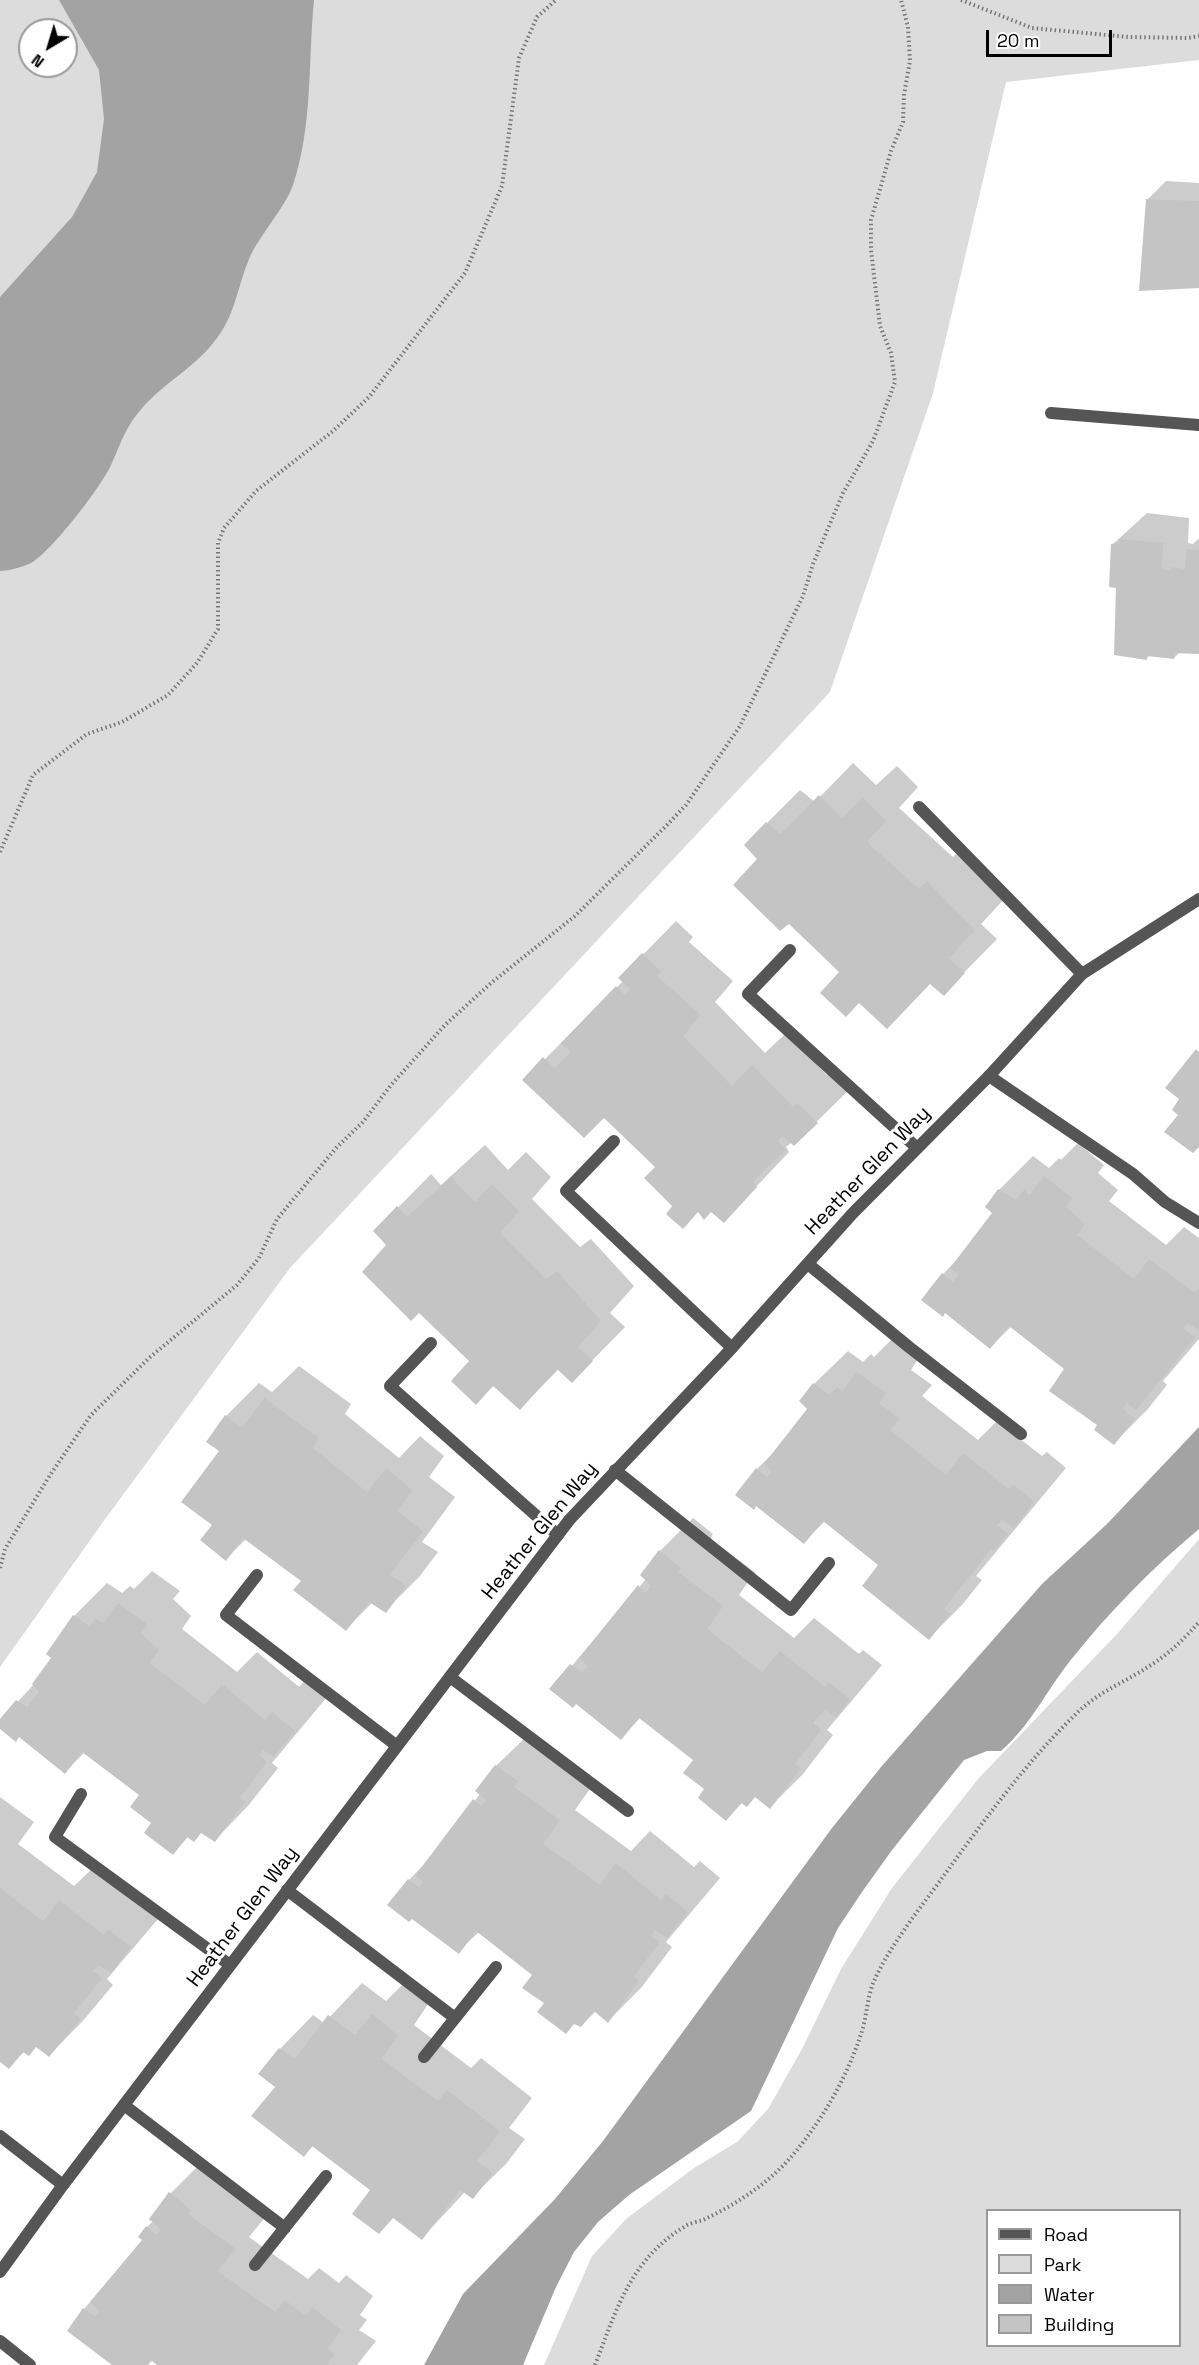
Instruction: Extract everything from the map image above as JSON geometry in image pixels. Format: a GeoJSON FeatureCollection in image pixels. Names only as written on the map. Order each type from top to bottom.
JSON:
{"type":"FeatureCollection","features":[{"type":"Feature","properties":{"kind":"street"},"geometry":{"type":"LineString","coordinates":[[1051,413],[1199,425]]}},
{"type":"Feature","properties":{"kind":"street"},"geometry":{"type":"LineString","coordinates":[[919,807],[1082,974]]}},
{"type":"Feature","properties":{"kind":"street","name":"Heather Glen Way"},"geometry":{"type":"LineString","coordinates":[[0,2272],[63,2185],[558,1534],[916,1147],[989,1076],[1082,974],[1199,899]]}},
{"type":"Feature","properties":{"kind":"street"},"geometry":{"type":"LineString","coordinates":[[790,950],[748,994],[916,1147]]}},
{"type":"Feature","properties":{"kind":"street"},"geometry":{"type":"LineString","coordinates":[[989,1076],[1133,1174],[1165,1202],[1199,1223]]}},
{"type":"Feature","properties":{"kind":"street"},"geometry":{"type":"LineString","coordinates":[[614,1142],[567,1191],[732,1348]]}},
{"type":"Feature","properties":{"kind":"street"},"geometry":{"type":"LineString","coordinates":[[808,1264],[909,1347],[1021,1434]]}},
{"type":"Feature","properties":{"kind":"street"},"geometry":{"type":"LineString","coordinates":[[431,1343],[390,1386],[558,1534]]}},
{"type":"Feature","properties":{"kind":"street"},"geometry":{"type":"LineString","coordinates":[[615,1470],[791,1610],[829,1563]]}},
{"type":"Feature","properties":{"kind":"street"},"geometry":{"type":"LineString","coordinates":[[257,1575],[226,1615],[397,1746]]}},
{"type":"Feature","properties":{"kind":"street"},"geometry":{"type":"LineString","coordinates":[[450,1677],[628,1810]]}},
{"type":"Feature","properties":{"kind":"street"},"geometry":{"type":"LineString","coordinates":[[81,1794],[55,1837],[230,1965]]}},
{"type":"Feature","properties":{"kind":"street"},"geometry":{"type":"LineString","coordinates":[[287,1890],[455,2018]]}},
{"type":"Feature","properties":{"kind":"street"},"geometry":{"type":"LineString","coordinates":[[424,2057],[496,1967]]}},
{"type":"Feature","properties":{"kind":"street"},"geometry":{"type":"LineString","coordinates":[[124,2105],[285,2228]]}},
{"type":"Feature","properties":{"kind":"street"},"geometry":{"type":"LineString","coordinates":[[0,2136],[63,2185]]}},
{"type":"Feature","properties":{"kind":"street"},"geometry":{"type":"LineString","coordinates":[[255,2265],[326,2176]]}},
{"type":"Feature","properties":{"kind":"street"},"geometry":{"type":"LineString","coordinates":[[0,2341],[30,2365]]}},
{"type":"Feature","properties":{"kind":"path"},"geometry":{"type":"LineString","coordinates":[[0,852],[33,775],[87,734],[122,722],[168,695],[197,663],[218,629],[218,543],[224,528],[256,491],[333,431],[369,397],[465,273],[502,186],[519,58],[537,17],[556,0]]}},
{"type":"Feature","properties":{"kind":"path"},"geometry":{"type":"LineString","coordinates":[[0,1568],[5,1549],[91,1415],[149,1358],[237,1285],[259,1258],[277,1218],[329,1156],[363,1122],[391,1084],[445,1025],[491,983],[575,916],[666,826],[686,805],[740,726],[803,596],[813,564],[839,503],[873,441],[895,382],[891,354],[879,315],[871,250],[872,220],[891,151],[903,122],[910,61],[908,27],[901,0]]}},
{"type":"Feature","properties":{"kind":"path"},"geometry":{"type":"LineString","coordinates":[[961,0],[1032,28],[1128,37],[1188,38],[1199,36]]}},
{"type":"Feature","properties":{"kind":"path"},"geometry":{"type":"LineString","coordinates":[[595,2365],[621,2295],[633,2276],[656,2251],[685,2226],[702,2220],[765,2184],[814,2129],[828,2109],[846,2074],[861,2033],[874,1982],[945,1875],[1018,1781],[1077,1713],[1113,1686],[1165,1655],[1199,1622]]}},
{"type":"Feature","properties":{"kind":"green space"},"geometry":{"type":"Polygon","coordinates":[[[0,0],[1199,0],[1199,60],[1006,82],[933,393],[830,692],[290,1268],[103,1522],[0,1667],[0,0]]]}},
{"type":"Feature","properties":{"kind":"green space"},"geometry":{"type":"Polygon","coordinates":[[[1199,1539],[1199,2365],[544,2365],[592,2256],[626,2219],[694,2168],[737,2142],[768,2109],[802,2049],[841,1969],[892,1888],[978,1779],[1117,1634],[1199,1539]]]}},
{"type":"Feature","properties":{"kind":"water"},"geometry":{"type":"Polygon","coordinates":[[[59,0],[314,0],[304,140],[289,194],[249,259],[227,323],[214,342],[196,361],[156,394],[133,419],[106,475],[75,518],[40,557],[31,563],[0,571],[0,297],[72,217],[97,172],[104,119],[99,70],[78,33],[78,18],[69,18],[59,0]]]}},
{"type":"Feature","properties":{"kind":"water"},"geometry":{"type":"Polygon","coordinates":[[[1199,1427],[1199,1529],[1115,1608],[1061,1672],[1030,1719],[1012,1741],[1001,1751],[987,1751],[964,1760],[892,1850],[838,1928],[751,2111],[629,2195],[598,2222],[574,2252],[556,2287],[523,2365],[424,2365],[463,2294],[555,2199],[603,2141],[832,1828],[881,1767],[1042,1584],[1107,1524],[1199,1427]]]}},
{"type":"Feature","properties":{"kind":"building"},"geometry":{"type":"Polygon","coordinates":[[[1146,199],[1199,201],[1199,288],[1139,291],[1146,199]]]}},
{"type":"Feature","properties":{"kind":"building"},"geometry":{"type":"Polygon","coordinates":[[[1119,539],[1163,543],[1162,569],[1171,570],[1171,567],[1185,569],[1186,549],[1199,550],[1199,654],[1175,653],[1174,659],[1147,656],[1147,660],[1114,655],[1116,588],[1109,587],[1111,544],[1119,543],[1119,539]]]}},
{"type":"Feature","properties":{"kind":"building"},"geometry":{"type":"Polygon","coordinates":[[[819,795],[842,818],[863,798],[886,821],[867,842],[919,889],[927,881],[975,930],[949,958],[965,973],[944,996],[930,984],[887,1029],[859,1003],[846,1017],[820,993],[839,972],[789,924],[780,931],[733,885],[757,859],[744,845],[766,822],[780,834],[819,795]]]}},
{"type":"Feature","properties":{"kind":"building"},"geometry":{"type":"Polygon","coordinates":[[[642,953],[661,971],[657,976],[701,1015],[683,1036],[732,1086],[752,1065],[793,1107],[797,1103],[818,1123],[794,1146],[782,1136],[778,1141],[786,1150],[753,1181],[757,1187],[724,1223],[711,1212],[704,1220],[698,1212],[683,1229],[666,1214],[672,1206],[644,1178],[655,1167],[604,1118],[584,1138],[522,1080],[543,1057],[554,1068],[571,1052],[561,1043],[616,986],[625,995],[630,989],[618,978],[642,953]]]}},
{"type":"Feature","properties":{"kind":"building"},"geometry":{"type":"Polygon","coordinates":[[[1196,1049],[1199,1052],[1199,1147],[1193,1153],[1164,1132],[1178,1115],[1172,1110],[1179,1099],[1165,1088],[1196,1049]]]}},
{"type":"Feature","properties":{"kind":"building"},"geometry":{"type":"Polygon","coordinates":[[[1044,1176],[1072,1198],[1066,1207],[1085,1224],[1077,1235],[1134,1279],[1149,1259],[1195,1293],[1199,1289],[1199,1331],[1188,1323],[1183,1328],[1196,1337],[1136,1410],[1127,1403],[1123,1409],[1135,1419],[1114,1445],[1094,1430],[1097,1425],[1049,1391],[1064,1369],[1009,1326],[990,1349],[945,1313],[943,1317],[921,1300],[942,1273],[953,1282],[959,1274],[950,1268],[992,1213],[985,1207],[998,1189],[1016,1200],[1024,1190],[1030,1195],[1044,1176]]]}},
{"type":"Feature","properties":{"kind":"building"},"geometry":{"type":"Polygon","coordinates":[[[451,1177],[475,1202],[492,1184],[519,1211],[500,1233],[546,1279],[557,1271],[601,1321],[578,1347],[593,1361],[572,1383],[557,1369],[520,1410],[493,1386],[476,1405],[451,1381],[469,1361],[419,1313],[411,1321],[362,1272],[386,1245],[373,1231],[397,1206],[407,1217],[451,1177]]]}},
{"type":"Feature","properties":{"kind":"building"},"geometry":{"type":"Polygon","coordinates":[[[857,1372],[886,1393],[879,1403],[900,1419],[890,1430],[946,1475],[963,1453],[1009,1489],[1013,1484],[1034,1502],[1014,1528],[1002,1520],[997,1525],[1008,1534],[993,1551],[991,1549],[944,1609],[950,1614],[929,1640],[862,1586],[878,1565],[823,1521],[804,1544],[756,1506],[754,1510],[735,1495],[756,1468],[767,1477],[772,1471],[764,1464],[807,1409],[799,1401],[813,1383],[829,1395],[837,1387],[842,1391],[857,1372]]]}},
{"type":"Feature","properties":{"kind":"building"},"geometry":{"type":"Polygon","coordinates":[[[264,1398],[319,1438],[313,1448],[367,1492],[386,1468],[412,1490],[397,1511],[423,1531],[390,1575],[406,1586],[386,1613],[369,1602],[346,1631],[293,1590],[301,1581],[243,1538],[226,1561],[200,1540],[212,1525],[181,1502],[219,1451],[206,1442],[225,1415],[242,1428],[264,1398]]]}},
{"type":"Feature","properties":{"kind":"building"},"geometry":{"type":"Polygon","coordinates":[[[659,1550],[681,1568],[678,1572],[723,1606],[707,1629],[762,1672],[780,1651],[825,1687],[829,1682],[850,1699],[836,1718],[825,1709],[813,1723],[821,1730],[795,1764],[801,1768],[770,1809],[755,1797],[747,1807],[741,1803],[726,1821],[698,1798],[704,1789],[683,1773],[693,1760],[639,1718],[621,1740],[576,1704],[573,1708],[549,1689],[570,1664],[582,1672],[588,1666],[579,1658],[638,1585],[645,1593],[651,1586],[640,1575],[659,1550]]]}},
{"type":"Feature","properties":{"kind":"building"},"geometry":{"type":"Polygon","coordinates":[[[118,1603],[148,1625],[141,1633],[159,1650],[150,1663],[205,1705],[222,1684],[265,1720],[272,1712],[295,1731],[274,1757],[263,1750],[259,1755],[267,1762],[240,1797],[245,1802],[215,1842],[201,1833],[194,1842],[187,1837],[173,1855],[144,1833],[151,1823],[130,1807],[139,1795],[82,1752],[65,1774],[19,1737],[16,1742],[0,1729],[0,1719],[16,1700],[27,1707],[39,1692],[32,1684],[51,1658],[46,1654],[73,1615],[89,1626],[96,1618],[103,1623],[118,1603]]]}},
{"type":"Feature","properties":{"kind":"building"},"geometry":{"type":"Polygon","coordinates":[[[495,1765],[518,1781],[514,1787],[560,1820],[543,1844],[600,1885],[616,1863],[661,1900],[666,1894],[688,1912],[667,1938],[655,1930],[651,1936],[660,1942],[634,1976],[639,1981],[608,2023],[594,2011],[581,2027],[574,2024],[566,2034],[537,2012],[544,2003],[522,1988],[532,1975],[476,1931],[459,1954],[412,1919],[409,1922],[387,1905],[408,1879],[419,1887],[423,1882],[415,1876],[473,1799],[481,1806],[487,1801],[475,1791],[495,1765]]]}},
{"type":"Feature","properties":{"kind":"building"},"geometry":{"type":"Polygon","coordinates":[[[0,1888],[43,1921],[59,1900],[104,1935],[108,1929],[131,1947],[111,1973],[99,1965],[93,1971],[102,1978],[74,2013],[81,2019],[49,2057],[36,2047],[29,2056],[23,2052],[9,2069],[0,2062],[0,1888]]]}},
{"type":"Feature","properties":{"kind":"building"},"geometry":{"type":"Polygon","coordinates":[[[372,2014],[398,2035],[382,2059],[438,2101],[447,2090],[500,2131],[477,2161],[493,2173],[473,2199],[460,2190],[422,2240],[393,2218],[379,2234],[352,2214],[370,2190],[312,2146],[304,2157],[251,2116],[275,2087],[258,2074],[279,2048],[295,2059],[328,2015],[355,2035],[372,2014]]]}},
{"type":"Feature","properties":{"kind":"building"},"geometry":{"type":"Polygon","coordinates":[[[169,2192],[191,2210],[188,2214],[236,2249],[217,2271],[275,2312],[285,2300],[306,2316],[312,2307],[341,2330],[328,2349],[335,2354],[327,2364],[330,2365],[157,2365],[151,2360],[147,2365],[112,2365],[67,2331],[83,2308],[95,2316],[100,2311],[90,2302],[142,2240],[138,2237],[146,2226],[156,2235],[161,2230],[149,2219],[169,2192]]]}}]}
